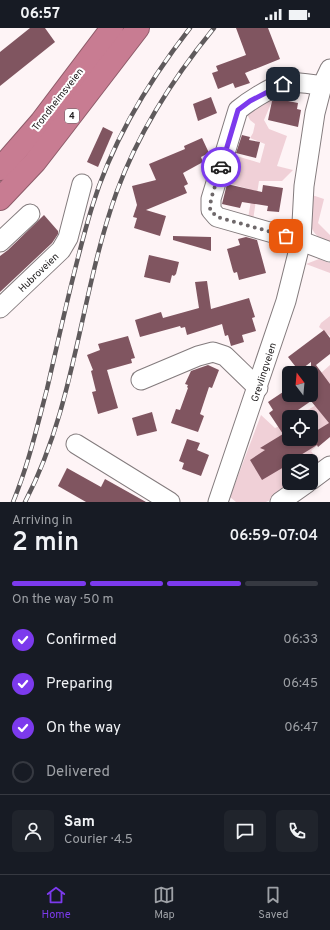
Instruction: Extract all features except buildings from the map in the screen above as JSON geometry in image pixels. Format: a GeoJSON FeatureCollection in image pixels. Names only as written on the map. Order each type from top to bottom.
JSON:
{"type":"FeatureCollection","features":[{"type":"Feature","properties":{"kind":"highway","name":"Trondheimsveien"},"geometry":{"type":"LineString","coordinates":[[0,169],[41,122],[112,28]]}},
{"type":"Feature","properties":{"kind":"highway","name":"4"},"geometry":{"type":"LineString","coordinates":[[0,200],[35,162],[138,28]]}},
{"type":"Feature","properties":{"kind":"street","name":"Grevlingveien"},"geometry":{"type":"LineString","coordinates":[[218,502],[258,388],[286,301],[301,241],[304,186],[315,113],[322,86],[330,70]]}},
{"type":"Feature","properties":{"kind":"street"},"geometry":{"type":"LineString","coordinates":[[322,86],[312,84],[283,84],[250,101],[238,110],[211,199],[210,210],[217,217],[301,241],[330,252]]}},
{"type":"Feature","properties":{"kind":"street","name":"Hubroveien"},"geometry":{"type":"LineString","coordinates":[[0,308],[61,250],[68,238],[82,184]]}},
{"type":"Feature","properties":{"kind":"street"},"geometry":{"type":"LineString","coordinates":[[0,242],[30,214]]}},
{"type":"Feature","properties":{"kind":"street"},"geometry":{"type":"LineString","coordinates":[[141,380],[198,356],[213,352],[225,356],[258,388]]}},
{"type":"Feature","properties":{"kind":"street"},"geometry":{"type":"LineString","coordinates":[[76,444],[170,502]]}},
{"type":"Feature","properties":{"kind":"street"},"geometry":{"type":"LineString","coordinates":[[318,475],[330,466]]}},
{"type":"Feature","properties":{"kind":"street"},"geometry":{"type":"LineString","coordinates":[[280,502],[297,490]]}},
{"type":"Feature","properties":{"kind":"shaded area"},"geometry":{"type":"Polygon","coordinates":[[[273,93],[273,99],[264,120],[269,129],[287,136],[277,166],[293,170],[282,181],[259,181],[253,220],[248,218],[252,195],[249,189],[224,182],[226,153],[260,163],[265,144],[250,138],[255,124],[250,120],[244,108],[273,93]]]}},
{"type":"Feature","properties":{"kind":"shaded area"},"geometry":{"type":"Polygon","coordinates":[[[312,195],[324,199],[318,223],[330,235],[330,245],[316,235],[310,224],[312,195]]]}},
{"type":"Feature","properties":{"kind":"shaded area"},"geometry":{"type":"Polygon","coordinates":[[[319,259],[330,263],[330,273],[306,264],[319,259]]]}},
{"type":"Feature","properties":{"kind":"shaded area"},"geometry":{"type":"Polygon","coordinates":[[[330,316],[330,336],[319,327],[321,323],[330,316]]]}},
{"type":"Feature","properties":{"kind":"shaded area"},"geometry":{"type":"Polygon","coordinates":[[[330,365],[330,435],[329,434],[318,444],[318,410],[308,410],[322,401],[318,393],[318,376],[330,365]]]}},
{"type":"Feature","properties":{"kind":"shaded area"},"geometry":{"type":"Polygon","coordinates":[[[261,415],[275,428],[282,425],[282,446],[316,446],[311,451],[313,454],[282,454],[282,490],[290,490],[266,502],[236,502],[230,497],[261,415]]]}},
{"type":"Feature","properties":{"kind":"shaded area"},"geometry":{"type":"Polygon","coordinates":[[[318,460],[324,468],[318,472],[318,460]]]}},
{"type":"Feature","properties":{"kind":"railway"},"geometry":{"type":"LineString","coordinates":[[13,502],[36,432],[79,252],[100,183],[133,113],[160,69],[190,28]]}},
{"type":"Feature","properties":{"kind":"railway"},"geometry":{"type":"LineString","coordinates":[[25,502],[42,465],[56,427],[67,388],[94,269],[117,191],[136,147],[159,105],[185,66],[214,28]]}},
{"type":"Feature","properties":{"kind":"way so far"},"geometry":{"type":"LineString","coordinates":[[221,167],[211,199],[210,210],[217,217],[286,236]]}},
{"type":"Feature","properties":{"kind":"route"},"geometry":{"type":"LineString","coordinates":[[221,167],[238,110],[250,101],[283,84]]}}]}
